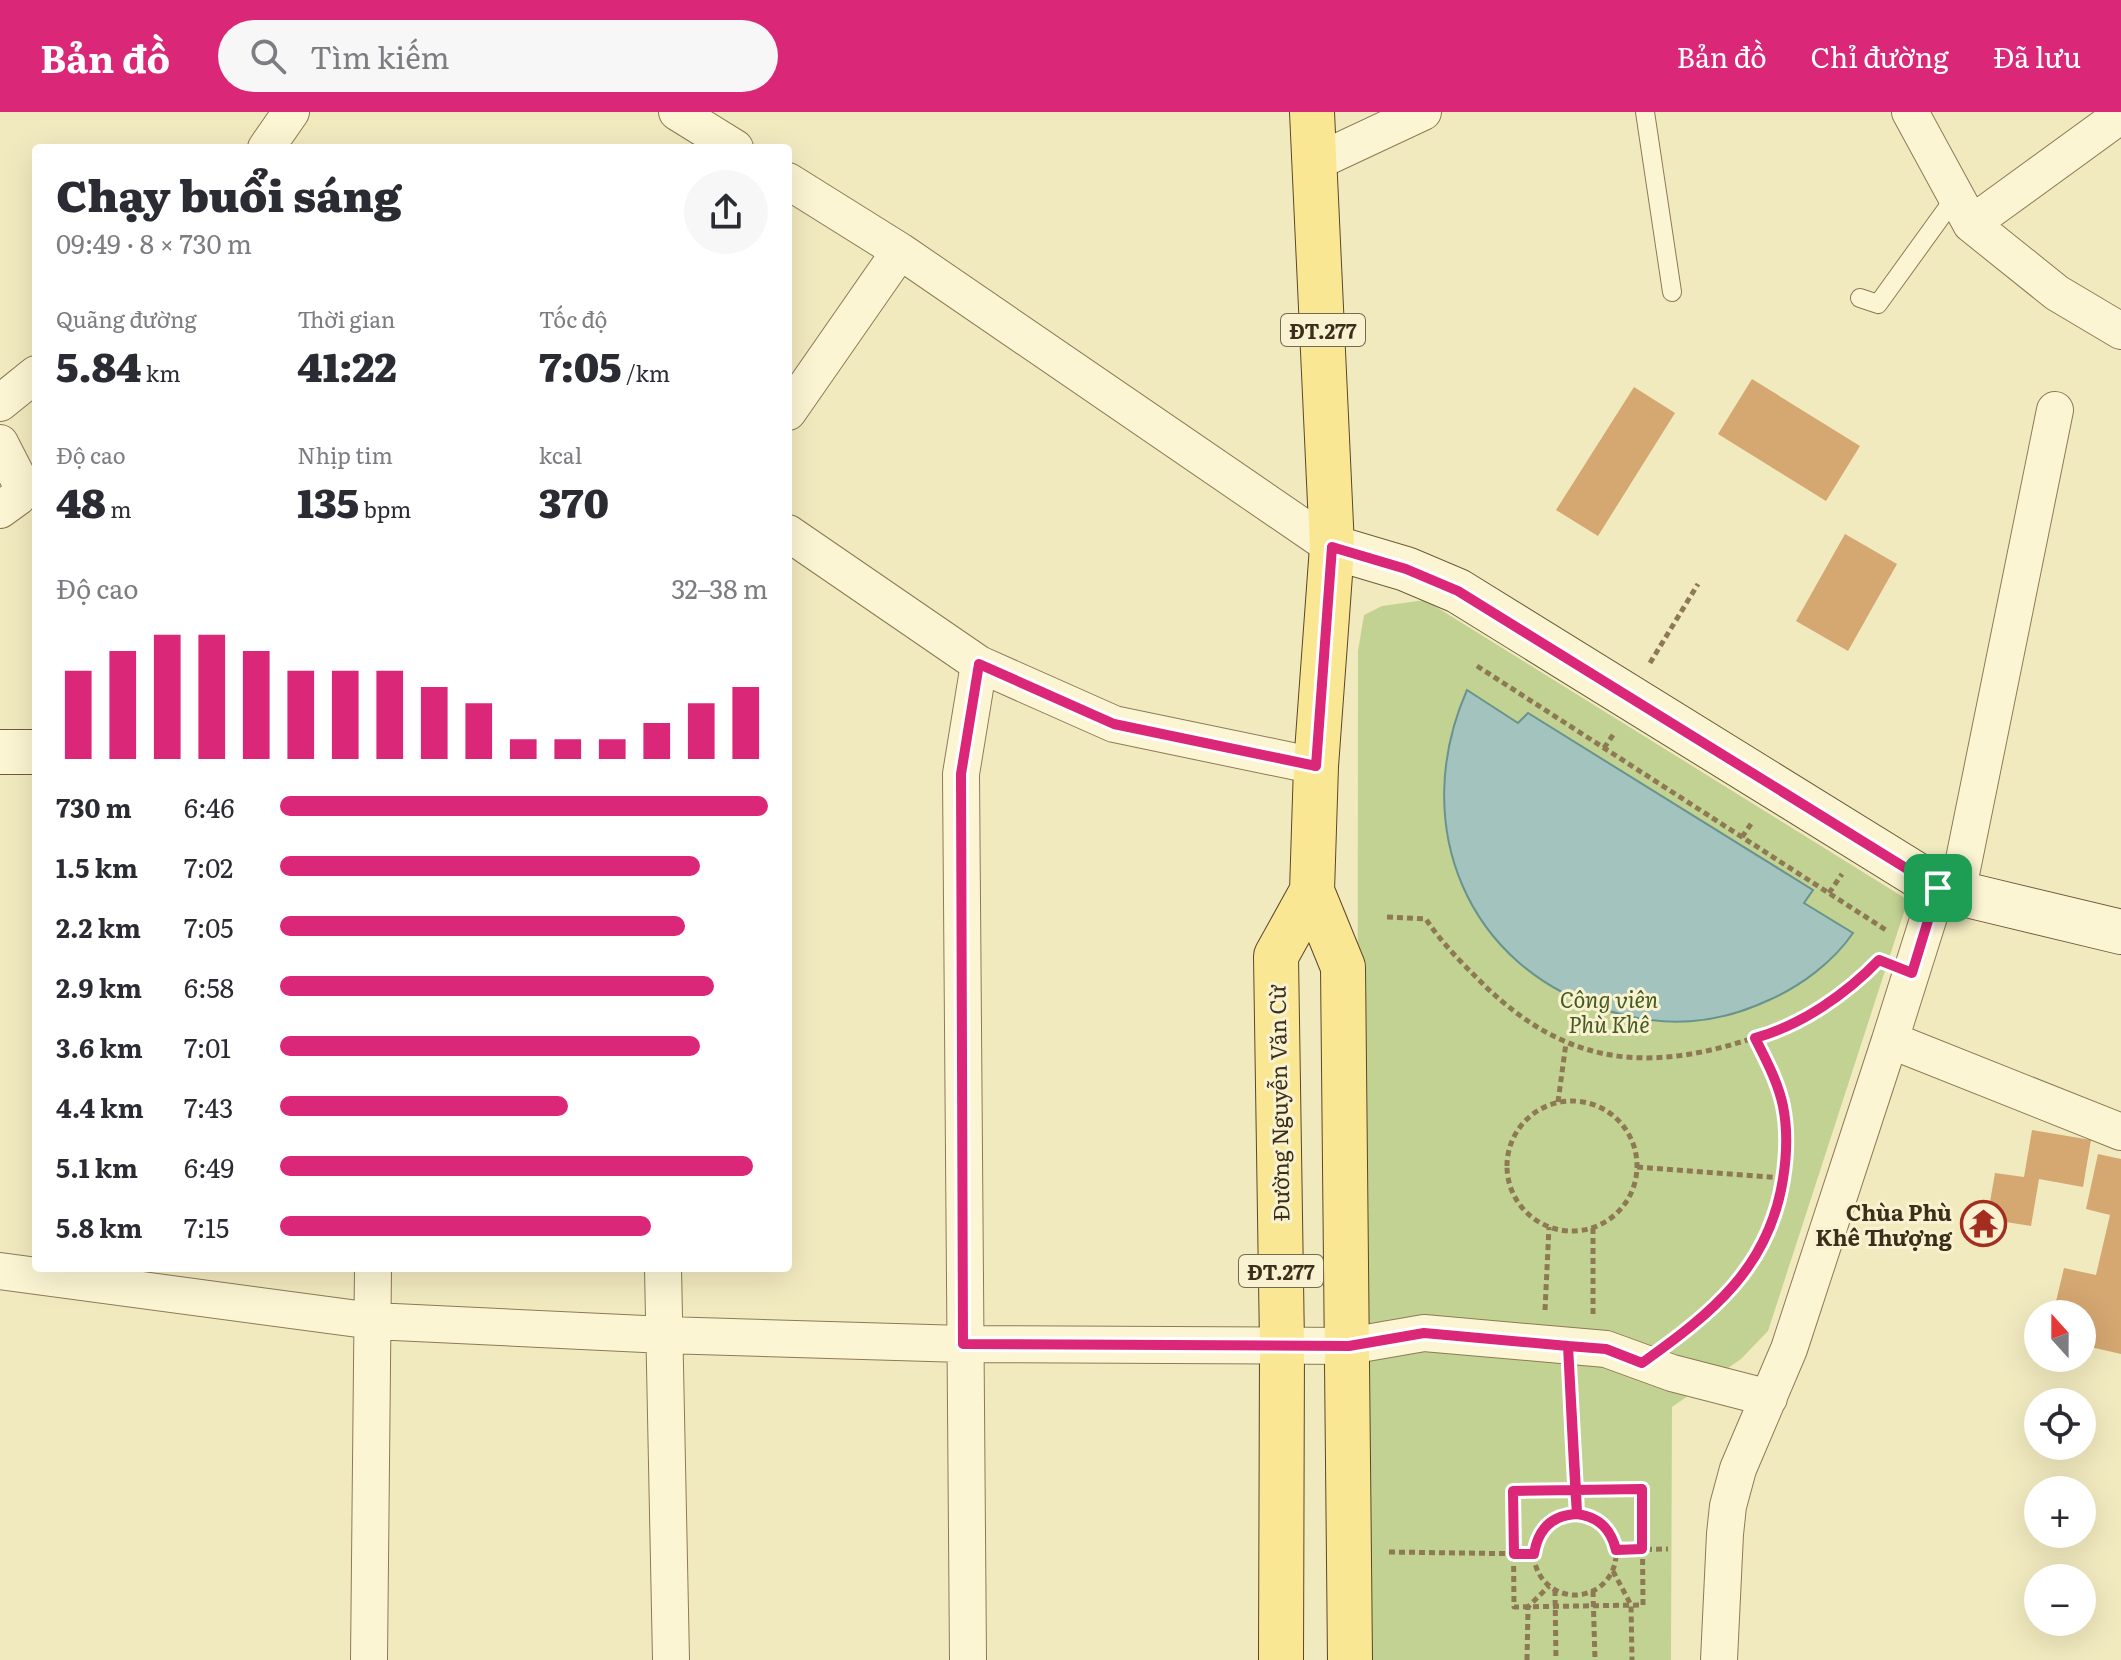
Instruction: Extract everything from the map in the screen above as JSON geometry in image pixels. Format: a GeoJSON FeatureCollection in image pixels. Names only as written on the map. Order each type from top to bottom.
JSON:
{"type":"FeatureCollection","features":[{"type":"Feature","properties":{"kind":"main road","name":"ĐT.277"},"geometry":{"type":"LineString","coordinates":[[1312,112],[1332,547]]}},
{"type":"Feature","properties":{"kind":"main road","name":"Đường Nguyễn Văn Cừ"},"geometry":{"type":"LineString","coordinates":[[1332,547],[1316,766],[1312,891],[1343,967],[1350,1660]]}},
{"type":"Feature","properties":{"kind":"main road","name":"Đường Nguyễn Văn Cừ"},"geometry":{"type":"LineString","coordinates":[[1281,1660],[1282,1345],[1276,956],[1312,891]]}},
{"type":"Feature","properties":{"kind":"street"},"geometry":{"type":"LineString","coordinates":[[269,144],[291,112]]}},
{"type":"Feature","properties":{"kind":"street"},"geometry":{"type":"LineString","coordinates":[[677,112],[729,144]]}},
{"type":"Feature","properties":{"kind":"street"},"geometry":{"type":"LineString","coordinates":[[1314,163],[1423,112]]}},
{"type":"Feature","properties":{"kind":"street"},"geometry":{"type":"LineString","coordinates":[[1910,112],[1964,210],[2057,293],[2121,331]]}},
{"type":"Feature","properties":{"kind":"street"},"geometry":{"type":"LineString","coordinates":[[1964,210],[2121,115]]}},
{"type":"Feature","properties":{"kind":"street"},"geometry":{"type":"LineString","coordinates":[[792,184],[900,251],[1332,547],[1406,569],[1458,591],[1947,891],[2121,932]]}},
{"type":"Feature","properties":{"kind":"street"},"geometry":{"type":"LineString","coordinates":[[792,406],[900,251]]}},
{"type":"Feature","properties":{"kind":"street"},"geometry":{"type":"LineString","coordinates":[[0,403],[32,377]]}},
{"type":"Feature","properties":{"kind":"street"},"geometry":{"type":"LineString","coordinates":[[1719,1660],[1721,1578],[1728,1506],[1738,1469],[1789,1349],[1912,973],[1947,891],[2055,410]]}},
{"type":"Feature","properties":{"kind":"street"},"geometry":{"type":"LineString","coordinates":[[0,443],[21,484],[18,497],[0,510]]}},
{"type":"Feature","properties":{"kind":"street"},"geometry":{"type":"LineString","coordinates":[[792,536],[979,664],[1114,724],[1316,766]]}},
{"type":"Feature","properties":{"kind":"street"},"geometry":{"type":"LineString","coordinates":[[968,1660],[963,1344],[961,774],[979,664]]}},
{"type":"Feature","properties":{"kind":"street"},"geometry":{"type":"LineString","coordinates":[[0,752],[32,752]]}},
{"type":"Feature","properties":{"kind":"street"},"geometry":{"type":"LineString","coordinates":[[1890,1040],[2121,1132]]}},
{"type":"Feature","properties":{"kind":"street"},"geometry":{"type":"LineString","coordinates":[[0,1271],[373,1321],[665,1335],[963,1344],[1349,1346],[1424,1333],[1606,1349],[1642,1363],[1769,1398]]}},
{"type":"Feature","properties":{"kind":"street"},"geometry":{"type":"LineString","coordinates":[[369,1660],[373,1272]]}},
{"type":"Feature","properties":{"kind":"street"},"geometry":{"type":"LineString","coordinates":[[663,1272],[671,1660]]}},
{"type":"Feature","properties":{"kind":"lane"},"geometry":{"type":"LineString","coordinates":[[1645,112],[1672,292]]}},
{"type":"Feature","properties":{"kind":"lane"},"geometry":{"type":"LineString","coordinates":[[1860,298],[1878,304],[1964,210]]}},
{"type":"Feature","properties":{"kind":"path"},"geometry":{"type":"LineString","coordinates":[[1628,698],[1698,584]]}},
{"type":"Feature","properties":{"kind":"path"},"geometry":{"type":"LineString","coordinates":[[1477,666],[1893,934]]}},
{"type":"Feature","properties":{"kind":"path"},"geometry":{"type":"LineString","coordinates":[[1387,917],[1426,919],[1464,965],[1532,1026],[1566,1043],[1609,1056],[1661,1058],[1717,1049],[1755,1038],[1811,1014],[1879,960],[1912,973]]}},
{"type":"Feature","properties":{"kind":"path"},"geometry":{"type":"LineString","coordinates":[[1642,1363],[1718,1303],[1749,1269],[1778,1214],[1787,1136],[1782,1104],[1755,1038]]}},
{"type":"Feature","properties":{"kind":"path"},"geometry":{"type":"LineString","coordinates":[[1558,1102],[1566,1043]]}},
{"type":"Feature","properties":{"kind":"path"},"geometry":{"type":"LineString","coordinates":[[1558,1102],[1589,1103],[1617,1118],[1634,1144],[1637,1167],[1625,1204],[1608,1221],[1567,1231],[1533,1219],[1516,1200],[1506,1166],[1511,1140],[1521,1125],[1533,1113],[1558,1102]]}},
{"type":"Feature","properties":{"kind":"path"},"geometry":{"type":"LineString","coordinates":[[1637,1167],[1783,1178]]}},
{"type":"Feature","properties":{"kind":"path"},"geometry":{"type":"LineString","coordinates":[[1549,1227],[1568,1346],[1577,1514]]}},
{"type":"Feature","properties":{"kind":"path"},"geometry":{"type":"LineString","coordinates":[[1568,1346],[1593,1227]]}},
{"type":"Feature","properties":{"kind":"path"},"geometry":{"type":"LineString","coordinates":[[1642,1489],[1642,1549],[1643,1605],[1514,1607],[1513,1491],[1642,1489]]}},
{"type":"Feature","properties":{"kind":"path"},"geometry":{"type":"LineString","coordinates":[[1552,1588],[1580,1595],[1605,1583],[1613,1571],[1616,1550],[1609,1530],[1601,1523],[1577,1514],[1562,1516],[1544,1527],[1537,1539],[1534,1554],[1536,1567],[1552,1588],[1555,1606],[1556,1660]]}},
{"type":"Feature","properties":{"kind":"path"},"geometry":{"type":"LineString","coordinates":[[1616,1550],[1668,1549]]}},
{"type":"Feature","properties":{"kind":"path"},"geometry":{"type":"LineString","coordinates":[[1384,1552],[1534,1554]]}},
{"type":"Feature","properties":{"kind":"path"},"geometry":{"type":"LineString","coordinates":[[1613,1571],[1631,1605],[1632,1660]]}},
{"type":"Feature","properties":{"kind":"path"},"geometry":{"type":"LineString","coordinates":[[1528,1607],[1552,1588]]}},
{"type":"Feature","properties":{"kind":"path"},"geometry":{"type":"LineString","coordinates":[[1593,1591],[1595,1660]]}},
{"type":"Feature","properties":{"kind":"path"},"geometry":{"type":"LineString","coordinates":[[1527,1660],[1528,1607]]}},
{"type":"Feature","properties":{"kind":"green space","name":"Công viên Phù Khê"},"geometry":{"type":"Polygon","coordinates":[[[1425,600],[1908,900],[1768,1331],[1741,1359],[1672,1407],[1671,1660],[1357,1660],[1358,651],[1364,615],[1382,606],[1425,600]]]}},
{"type":"Feature","properties":{"kind":"water"},"geometry":{"type":"Polygon","coordinates":[[[1467,690],[1518,723],[1528,713],[1813,890],[1804,903],[1853,933],[1826,963],[1793,988],[1749,1008],[1710,1019],[1650,1020],[1609,1011],[1559,991],[1518,962],[1486,926],[1462,885],[1448,839],[1444,791],[1450,741],[1467,690]]]}},
{"type":"Feature","properties":{"kind":"building"},"geometry":{"type":"Polygon","coordinates":[[[1752,379],[1860,446],[1826,501],[1718,434],[1752,379]]]}},
{"type":"Feature","properties":{"kind":"building"},"geometry":{"type":"Polygon","coordinates":[[[1634,387],[1675,413],[1598,536],[1556,510],[1634,387]]]}},
{"type":"Feature","properties":{"kind":"building"},"geometry":{"type":"Polygon","coordinates":[[[1845,534],[1897,564],[1848,651],[1796,621],[1845,534]]]}},
{"type":"Feature","properties":{"kind":"building"},"geometry":{"type":"Polygon","coordinates":[[[2032,1130],[2091,1140],[2083,1187],[2039,1179],[2031,1226],[1987,1219],[1995,1173],[2024,1177],[2032,1130]]]}},
{"type":"Feature","properties":{"kind":"building"},"geometry":{"type":"Polygon","coordinates":[[[2098,1154],[2121,1159],[2121,1354],[2096,1348],[2096,1300],[2056,1300],[2064,1268],[2096,1275],[2110,1215],[2086,1209],[2098,1154]]]}},
{"type":"Feature","properties":{"kind":"place","name":"Chùa Phù Khê Thượng"},"geometry":{"type":"Point","coordinates":[1983,1224]}},
{"type":"Feature","properties":{"kind":"route"},"geometry":{"type":"LineString","coordinates":[[1938,888],[1458,591],[1406,569],[1332,547],[1316,766],[1114,724],[979,664],[961,774],[963,1344],[1349,1346],[1424,1333],[1568,1346],[1576,1491],[1577,1514],[1562,1516],[1544,1527],[1534,1554],[1514,1554],[1513,1491],[1576,1491],[1642,1489],[1642,1549],[1616,1550],[1609,1530],[1593,1517],[1577,1514],[1576,1491],[1572,1418],[1568,1346],[1606,1349],[1642,1363],[1718,1303],[1749,1269],[1778,1214],[1787,1136],[1782,1104],[1772,1073],[1755,1038],[1811,1014],[1879,960],[1912,973],[1938,888]]}}]}
